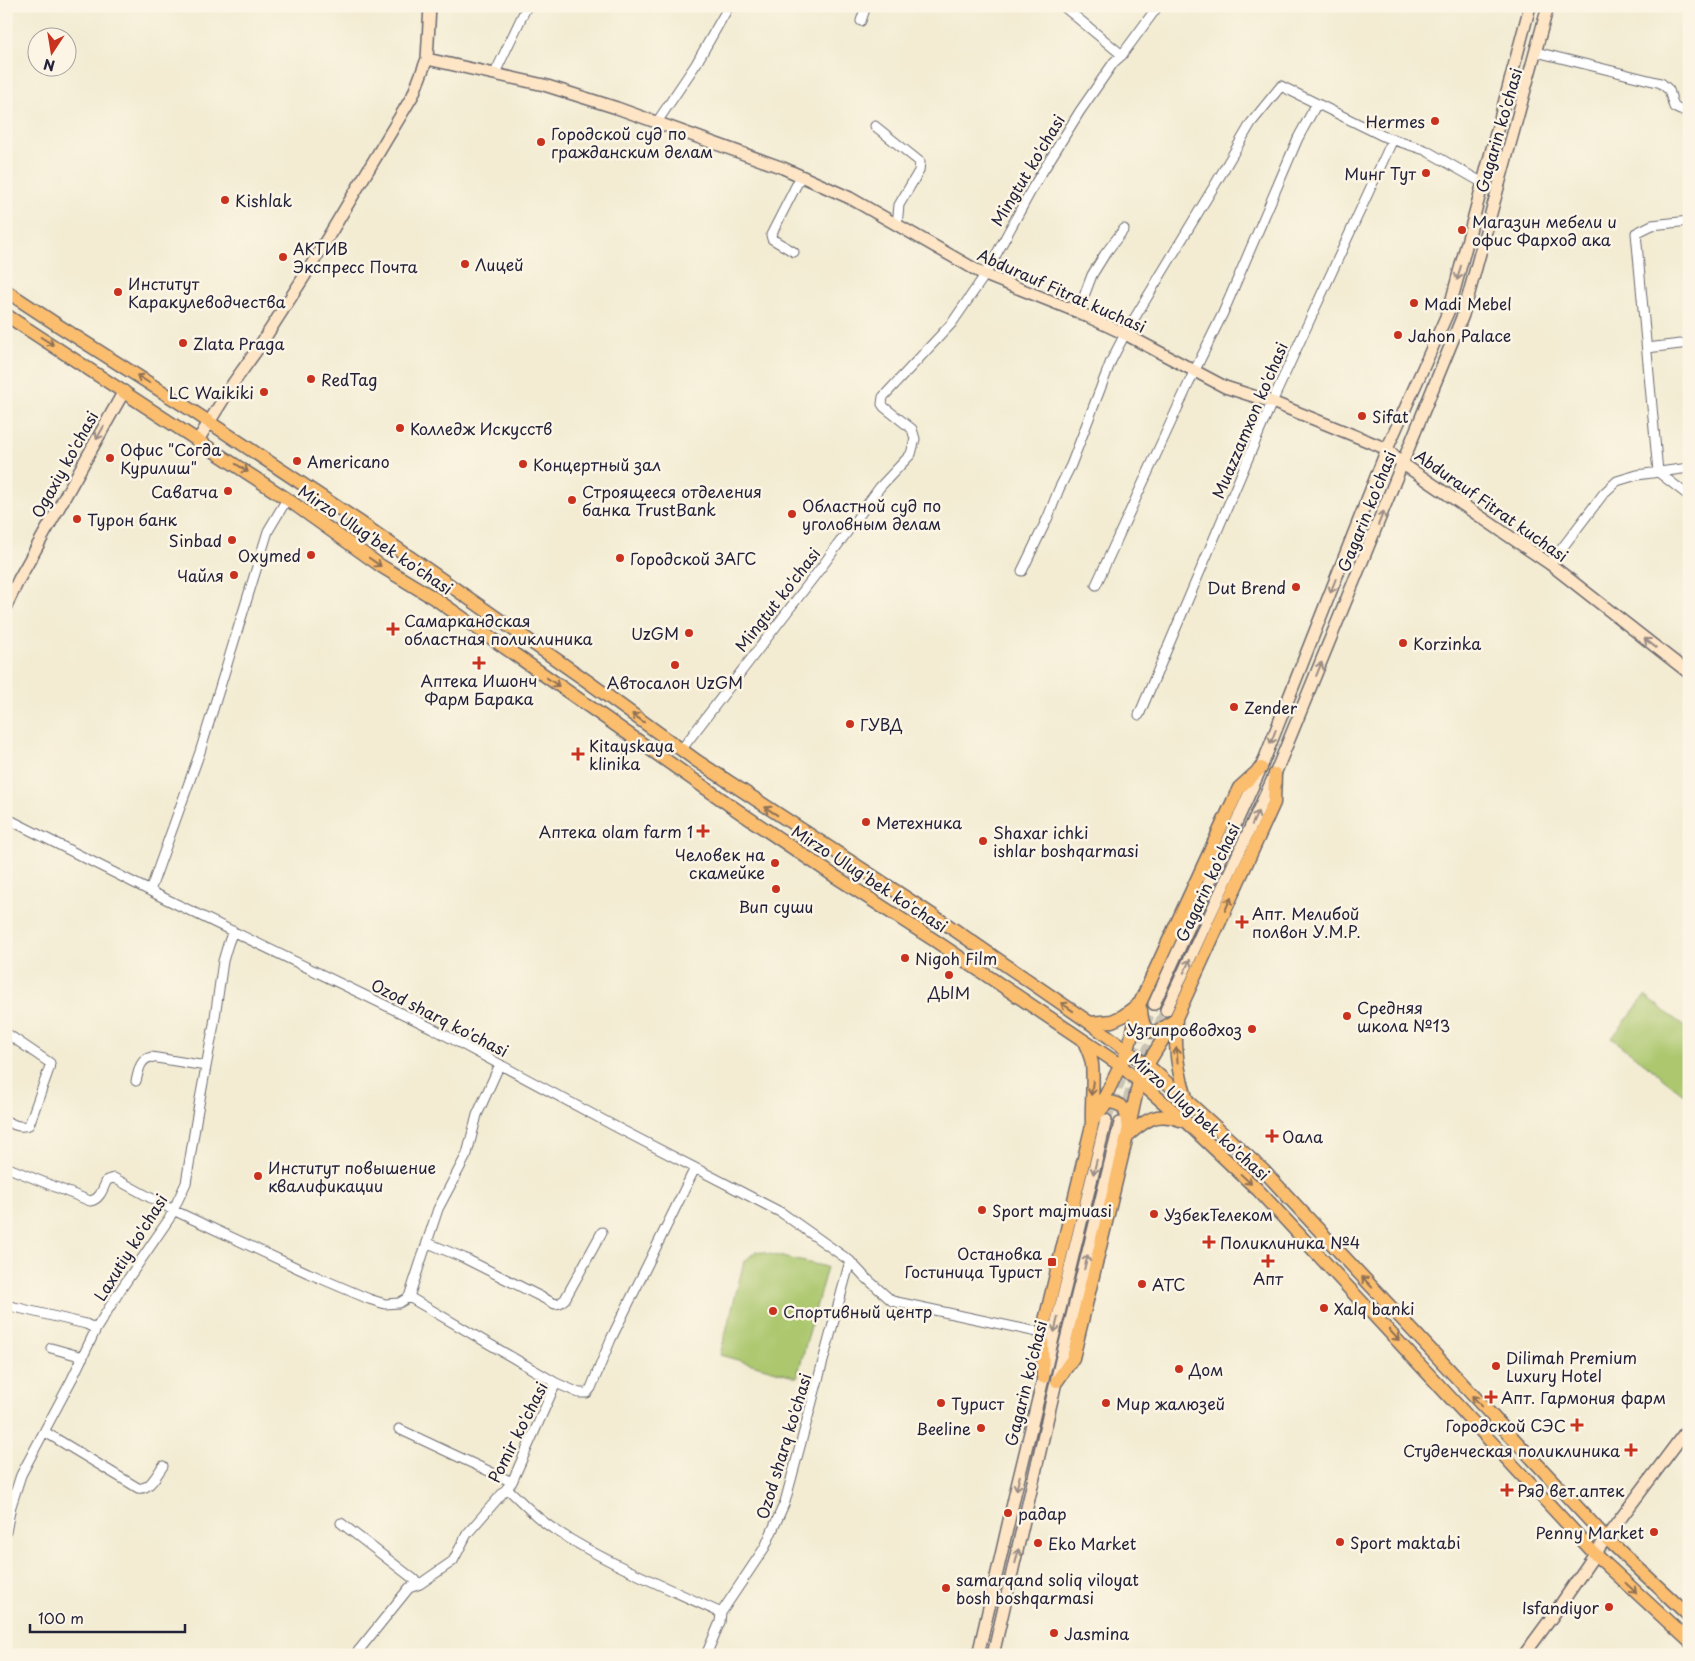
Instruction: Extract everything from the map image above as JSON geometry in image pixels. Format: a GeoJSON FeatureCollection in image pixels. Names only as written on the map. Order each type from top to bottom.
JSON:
{"type":"FeatureCollection","features":[{"type":"Feature","properties":{"kind":"main road"},"geometry":{"type":"LineString","coordinates":[[198,440],[309,269],[414,94],[427,59],[430,6]]}},
{"type":"Feature","properties":{"kind":"main road","name":"Gagarin ko'chasi"},"geometry":{"type":"LineString","coordinates":[[1154,1004],[1261,768],[1387,449],[1449,310],[1530,6]]}},
{"type":"Feature","properties":{"kind":"main road","name":"Gagarin ko'chasi"},"geometry":{"type":"LineString","coordinates":[[1166,1010],[1275,774],[1463,315],[1548,6]]}},
{"type":"Feature","properties":{"kind":"main road","name":"Abdurauf Fitrat kuchasi"},"geometry":{"type":"LineString","coordinates":[[427,59],[495,73],[553,88],[617,108],[801,176],[850,198],[985,275],[1078,312],[1125,334],[1225,387],[1272,402],[1387,449],[1403,464],[1550,564],[1689,673]]}},
{"type":"Feature","properties":{"kind":"main road","name":"Mirzo Ulug'bek ko'chasi"},"geometry":{"type":"LineString","coordinates":[[6,291],[209,422],[396,547],[587,681],[680,750],[946,924],[1128,1050],[1147,1065],[1264,1172],[1606,1538],[1689,1616]]}},
{"type":"Feature","properties":{"kind":"main road","name":"Mirzo Ulug'bek ko'chasi"},"geometry":{"type":"LineString","coordinates":[[6,315],[287,498],[380,566],[437,600],[760,826],[1120,1065],[1186,1122],[1258,1190],[1595,1554],[1689,1641]]}},
{"type":"Feature","properties":{"kind":"main road","name":"Ogaxiy ko'chasi"},"geometry":{"type":"LineString","coordinates":[[6,606],[19,579],[124,391]]}},
{"type":"Feature","properties":{"kind":"main road"},"geometry":{"type":"LineString","coordinates":[[1044,1377],[1042,1333],[1092,1125],[1128,1050],[1140,1003],[1239,788],[1261,768]]}},
{"type":"Feature","properties":{"kind":"main road"},"geometry":{"type":"LineString","coordinates":[[1056,1381],[1073,1358],[1139,1081],[1176,1018],[1274,803],[1275,774]]}},
{"type":"Feature","properties":{"kind":"main road"},"geometry":{"type":"LineString","coordinates":[[1090,1022],[1112,1021],[1123,1016],[1140,1003]]}},
{"type":"Feature","properties":{"kind":"main road"},"geometry":{"type":"LineString","coordinates":[[1140,1003],[1141,1022],[1149,1031],[1160,1030],[1176,1018]]}},
{"type":"Feature","properties":{"kind":"main road"},"geometry":{"type":"LineString","coordinates":[[1176,1018],[1176,1056],[1179,1077],[1188,1102]]}},
{"type":"Feature","properties":{"kind":"main road"},"geometry":{"type":"LineString","coordinates":[[1084,1041],[1092,1062],[1092,1125]]}},
{"type":"Feature","properties":{"kind":"main road"},"geometry":{"type":"LineString","coordinates":[[1092,1125],[1108,1102],[1118,1103],[1127,1114],[1127,1136]]}},
{"type":"Feature","properties":{"kind":"main road"},"geometry":{"type":"LineString","coordinates":[[1127,1136],[1146,1121],[1157,1116],[1167,1115],[1186,1122]]}},
{"type":"Feature","properties":{"kind":"main road","name":"Gagarin ko'chasi"},"geometry":{"type":"LineString","coordinates":[[978,1655],[1106,1120]]}},
{"type":"Feature","properties":{"kind":"main road","name":"Gagarin ko'chasi"},"geometry":{"type":"LineString","coordinates":[[993,1655],[1056,1381],[1120,1123]]}},
{"type":"Feature","properties":{"kind":"main road"},"geometry":{"type":"LineString","coordinates":[[1524,1655],[1606,1538],[1689,1427]]}},
{"type":"Feature","properties":{"kind":"street"},"geometry":{"type":"LineString","coordinates":[[495,73],[527,6]]}},
{"type":"Feature","properties":{"kind":"street"},"geometry":{"type":"LineString","coordinates":[[657,122],[696,64],[729,6]]}},
{"type":"Feature","properties":{"kind":"street"},"geometry":{"type":"LineString","coordinates":[[861,21],[866,6]]}},
{"type":"Feature","properties":{"kind":"street"},"geometry":{"type":"LineString","coordinates":[[1064,6],[1122,55]]}},
{"type":"Feature","properties":{"kind":"street","name":"Mingtut ko'chasi"},"geometry":{"type":"LineString","coordinates":[[680,750],[823,565],[880,487],[911,454],[915,439],[912,429],[884,407],[882,404],[883,397],[952,323],[985,275],[1012,222],[1059,143],[1114,62],[1122,55],[1158,6]]}},
{"type":"Feature","properties":{"kind":"street"},"geometry":{"type":"LineString","coordinates":[[1536,52],[1661,83],[1669,90],[1674,107],[1680,110],[1689,109]]}},
{"type":"Feature","properties":{"kind":"street"},"geometry":{"type":"LineString","coordinates":[[1022,571],[1071,465],[1111,361],[1125,334],[1251,123],[1281,86],[1385,137],[1425,150],[1483,183]]}},
{"type":"Feature","properties":{"kind":"street"},"geometry":{"type":"LineString","coordinates":[[1096,585],[1223,313],[1298,138],[1316,104]]}},
{"type":"Feature","properties":{"kind":"street"},"geometry":{"type":"LineString","coordinates":[[875,126],[920,162],[919,170],[899,205],[897,225]]}},
{"type":"Feature","properties":{"kind":"street","name":"Muazzamxon ko'chasi"},"geometry":{"type":"LineString","coordinates":[[1139,715],[1272,402],[1393,139]]}},
{"type":"Feature","properties":{"kind":"street"},"geometry":{"type":"LineString","coordinates":[[794,252],[776,242],[772,239],[771,235],[801,176]]}},
{"type":"Feature","properties":{"kind":"street"},"geometry":{"type":"LineString","coordinates":[[1689,221],[1652,225],[1636,233],[1635,243],[1658,472],[1689,496]]}},
{"type":"Feature","properties":{"kind":"street"},"geometry":{"type":"LineString","coordinates":[[1078,312],[1092,275],[1124,229]]}},
{"type":"Feature","properties":{"kind":"street"},"geometry":{"type":"LineString","coordinates":[[1647,348],[1689,343]]}},
{"type":"Feature","properties":{"kind":"street"},"geometry":{"type":"LineString","coordinates":[[1550,564],[1604,494],[1617,481],[1637,475],[1689,468]]}},
{"type":"Feature","properties":{"kind":"street"},"geometry":{"type":"LineString","coordinates":[[150,891],[202,743],[268,530],[287,498]]}},
{"type":"Feature","properties":{"kind":"street","name":"Ozod sharq ko'chasi"},"geometry":{"type":"LineString","coordinates":[[6,818],[150,891],[432,1028],[782,1213],[850,1261],[864,1277],[892,1301],[1042,1333]]}},
{"type":"Feature","properties":{"kind":"street","name":"Laxutiy ko'chasi"},"geometry":{"type":"LineString","coordinates":[[6,1532],[11,1506],[22,1475],[96,1329],[173,1210],[186,1183],[223,961],[233,931]]}},
{"type":"Feature","properties":{"kind":"street"},"geometry":{"type":"LineString","coordinates":[[6,1033],[50,1063],[29,1125],[23,1127],[16,1126],[6,1121]]}},
{"type":"Feature","properties":{"kind":"street"},"geometry":{"type":"LineString","coordinates":[[136,1081],[141,1063],[151,1057],[206,1066]]}},
{"type":"Feature","properties":{"kind":"street"},"geometry":{"type":"LineString","coordinates":[[6,1167],[90,1201],[95,1201],[107,1180],[114,1178],[173,1210],[308,1273],[369,1299],[385,1304],[399,1303],[409,1297],[438,1209],[468,1154],[477,1115],[500,1064]]}},
{"type":"Feature","properties":{"kind":"street","name":"Pomir ko'chasi"},"geometry":{"type":"LineString","coordinates":[[355,1655],[409,1588],[420,1584],[453,1562],[467,1534],[510,1485],[556,1383],[579,1394],[589,1391],[611,1339],[695,1168]]}},
{"type":"Feature","properties":{"kind":"street"},"geometry":{"type":"LineString","coordinates":[[428,1243],[464,1258],[555,1304],[565,1299],[602,1232]]}},
{"type":"Feature","properties":{"kind":"street","name":"Ozod sharq ko'chasi"},"geometry":{"type":"LineString","coordinates":[[706,1655],[722,1614],[765,1547],[784,1502],[850,1261]]}},
{"type":"Feature","properties":{"kind":"street"},"geometry":{"type":"LineString","coordinates":[[409,1297],[556,1383]]}},
{"type":"Feature","properties":{"kind":"street"},"geometry":{"type":"LineString","coordinates":[[10,1306],[86,1324],[96,1329]]}},
{"type":"Feature","properties":{"kind":"street"},"geometry":{"type":"LineString","coordinates":[[51,1348],[83,1357]]}},
{"type":"Feature","properties":{"kind":"street"},"geometry":{"type":"LineString","coordinates":[[399,1429],[510,1485],[530,1510],[555,1530],[602,1557],[722,1614]]}},
{"type":"Feature","properties":{"kind":"street"},"geometry":{"type":"LineString","coordinates":[[45,1432],[138,1488],[149,1485],[163,1466]]}},
{"type":"Feature","properties":{"kind":"street"},"geometry":{"type":"LineString","coordinates":[[341,1523],[420,1584]]}},
{"type":"Feature","properties":{"kind":"green space"},"geometry":{"type":"Polygon","coordinates":[[[1645,996],[1689,1030],[1689,1092],[1686,1096],[1612,1038],[1645,996]]]}},
{"type":"Feature","properties":{"kind":"green space","name":"Спортивный центр"},"geometry":{"type":"Polygon","coordinates":[[[756,1251],[827,1267],[797,1377],[720,1355],[744,1262],[756,1251]]]}},
{"type":"Feature","properties":{"kind":"tunnel"},"geometry":{"type":"LineString","coordinates":[[1131,1055],[1154,1004]]}},
{"type":"Feature","properties":{"kind":"tunnel"},"geometry":{"type":"LineString","coordinates":[[1122,1117],[1137,1073],[1166,1010]]}},
{"type":"Feature","properties":{"kind":"tunnel"},"geometry":{"type":"LineString","coordinates":[[1106,1120],[1124,1070]]}},
{"type":"Feature","properties":{"kind":"place","name":"Hermes"},"geometry":{"type":"Point","coordinates":[1435,121]}},
{"type":"Feature","properties":{"kind":"place","name":"Городской суд по гражданским делам"},"geometry":{"type":"Point","coordinates":[541,142]}},
{"type":"Feature","properties":{"kind":"place","name":"Минг Тут"},"geometry":{"type":"Point","coordinates":[1426,173]}},
{"type":"Feature","properties":{"kind":"place","name":"Kishlak"},"geometry":{"type":"Point","coordinates":[225,200]}},
{"type":"Feature","properties":{"kind":"place","name":"Магазин мебели и офис Фарход ака"},"geometry":{"type":"Point","coordinates":[1462,230]}},
{"type":"Feature","properties":{"kind":"place","name":"АКТИВ Экспресс Почта"},"geometry":{"type":"Point","coordinates":[283,257]}},
{"type":"Feature","properties":{"kind":"place","name":"Лицей"},"geometry":{"type":"Point","coordinates":[465,264]}},
{"type":"Feature","properties":{"kind":"place","name":"Институт Каракулеводчества"},"geometry":{"type":"Point","coordinates":[118,292]}},
{"type":"Feature","properties":{"kind":"place","name":"Madi Mebel"},"geometry":{"type":"Point","coordinates":[1414,303]}},
{"type":"Feature","properties":{"kind":"place","name":"Jahon Palace"},"geometry":{"type":"Point","coordinates":[1398,335]}},
{"type":"Feature","properties":{"kind":"place","name":"Zlata Praga"},"geometry":{"type":"Point","coordinates":[183,343]}},
{"type":"Feature","properties":{"kind":"place","name":"RedTag"},"geometry":{"type":"Point","coordinates":[311,379]}},
{"type":"Feature","properties":{"kind":"place","name":"LC Waikiki"},"geometry":{"type":"Point","coordinates":[264,392]}},
{"type":"Feature","properties":{"kind":"place","name":"Sifat"},"geometry":{"type":"Point","coordinates":[1362,416]}},
{"type":"Feature","properties":{"kind":"place","name":"Колледж Искусств"},"geometry":{"type":"Point","coordinates":[400,428]}},
{"type":"Feature","properties":{"kind":"place","name":"Офис \"Согда Курилиш\""},"geometry":{"type":"Point","coordinates":[110,458]}},
{"type":"Feature","properties":{"kind":"place","name":"Americano"},"geometry":{"type":"Point","coordinates":[297,461]}},
{"type":"Feature","properties":{"kind":"place","name":"Концертный зал"},"geometry":{"type":"Point","coordinates":[523,464]}},
{"type":"Feature","properties":{"kind":"place","name":"Саватча"},"geometry":{"type":"Point","coordinates":[228,491]}},
{"type":"Feature","properties":{"kind":"place","name":"Строящееся отделения банка TrustBank"},"geometry":{"type":"Point","coordinates":[572,500]}},
{"type":"Feature","properties":{"kind":"place","name":"Областной суд по уголовным делам"},"geometry":{"type":"Point","coordinates":[792,514]}},
{"type":"Feature","properties":{"kind":"place","name":"Турон банк"},"geometry":{"type":"Point","coordinates":[77,519]}},
{"type":"Feature","properties":{"kind":"place","name":"Sinbad"},"geometry":{"type":"Point","coordinates":[232,540]}},
{"type":"Feature","properties":{"kind":"place","name":"Oxymed"},"geometry":{"type":"Point","coordinates":[311,555]}},
{"type":"Feature","properties":{"kind":"place","name":"Городской ЗАГС"},"geometry":{"type":"Point","coordinates":[620,558]}},
{"type":"Feature","properties":{"kind":"place","name":"Чайля"},"geometry":{"type":"Point","coordinates":[234,575]}},
{"type":"Feature","properties":{"kind":"place","name":"Dut Brend"},"geometry":{"type":"Point","coordinates":[1296,587]}},
{"type":"Feature","properties":{"kind":"place","name":"Самаркандская областная поликлиника"},"geometry":{"type":"Point","coordinates":[393,629]}},
{"type":"Feature","properties":{"kind":"place","name":"UzGM"},"geometry":{"type":"Point","coordinates":[689,633]}},
{"type":"Feature","properties":{"kind":"place","name":"Korzinka"},"geometry":{"type":"Point","coordinates":[1403,643]}},
{"type":"Feature","properties":{"kind":"place","name":"Аптека Ишонч Фарм Барака"},"geometry":{"type":"Point","coordinates":[479,663]}},
{"type":"Feature","properties":{"kind":"place","name":"Автосалон UzGM"},"geometry":{"type":"Point","coordinates":[675,665]}},
{"type":"Feature","properties":{"kind":"place","name":"Zender"},"geometry":{"type":"Point","coordinates":[1234,707]}},
{"type":"Feature","properties":{"kind":"place","name":"ГУВД"},"geometry":{"type":"Point","coordinates":[850,724]}},
{"type":"Feature","properties":{"kind":"place","name":"Kitayskaya klinika"},"geometry":{"type":"Point","coordinates":[578,754]}},
{"type":"Feature","properties":{"kind":"place","name":"Метехника"},"geometry":{"type":"Point","coordinates":[866,822]}},
{"type":"Feature","properties":{"kind":"place","name":"Аптека olam farm 1"},"geometry":{"type":"Point","coordinates":[703,831]}},
{"type":"Feature","properties":{"kind":"place","name":"Shaxar ichki ishlar boshqarmasi"},"geometry":{"type":"Point","coordinates":[983,841]}},
{"type":"Feature","properties":{"kind":"place","name":"Человек на скамейке"},"geometry":{"type":"Point","coordinates":[775,863]}},
{"type":"Feature","properties":{"kind":"place","name":"Вип суши"},"geometry":{"type":"Point","coordinates":[776,889]}},
{"type":"Feature","properties":{"kind":"place","name":"Апт. Мелибой полвон У.М.Р."},"geometry":{"type":"Point","coordinates":[1242,922]}},
{"type":"Feature","properties":{"kind":"place","name":"Nigoh Film"},"geometry":{"type":"Point","coordinates":[905,958]}},
{"type":"Feature","properties":{"kind":"place","name":"ДЫМ"},"geometry":{"type":"Point","coordinates":[949,975]}},
{"type":"Feature","properties":{"kind":"place","name":"Средняя школа №13"},"geometry":{"type":"Point","coordinates":[1347,1016]}},
{"type":"Feature","properties":{"kind":"place","name":"Узгипроводхоз"},"geometry":{"type":"Point","coordinates":[1252,1029]}},
{"type":"Feature","properties":{"kind":"place","name":"Оала"},"geometry":{"type":"Point","coordinates":[1272,1136]}},
{"type":"Feature","properties":{"kind":"place","name":"Институт повышение квалификации"},"geometry":{"type":"Point","coordinates":[258,1176]}},
{"type":"Feature","properties":{"kind":"place","name":"Sport majmuasi"},"geometry":{"type":"Point","coordinates":[982,1210]}},
{"type":"Feature","properties":{"kind":"place","name":"УзбекТелеком"},"geometry":{"type":"Point","coordinates":[1154,1214]}},
{"type":"Feature","properties":{"kind":"place","name":"Поликлиника №4"},"geometry":{"type":"Point","coordinates":[1209,1242]}},
{"type":"Feature","properties":{"kind":"place","name":"Апт"},"geometry":{"type":"Point","coordinates":[1268,1261]}},
{"type":"Feature","properties":{"kind":"place","name":"Остановка Гостиница Турист"},"geometry":{"type":"Point","coordinates":[1052,1262]}},
{"type":"Feature","properties":{"kind":"place","name":"ATC"},"geometry":{"type":"Point","coordinates":[1142,1284]}},
{"type":"Feature","properties":{"kind":"place","name":"Xalq banki"},"geometry":{"type":"Point","coordinates":[1324,1308]}},
{"type":"Feature","properties":{"kind":"place","name":"Спортивный центр"},"geometry":{"type":"Point","coordinates":[773,1311]}},
{"type":"Feature","properties":{"kind":"place","name":"Dilimah Premium Luxury Hotel"},"geometry":{"type":"Point","coordinates":[1496,1366]}},
{"type":"Feature","properties":{"kind":"place","name":"Дом"},"geometry":{"type":"Point","coordinates":[1179,1369]}},
{"type":"Feature","properties":{"kind":"place","name":"Апт. Гармония фарм"},"geometry":{"type":"Point","coordinates":[1491,1397]}},
{"type":"Feature","properties":{"kind":"place","name":"Турист"},"geometry":{"type":"Point","coordinates":[941,1403]}},
{"type":"Feature","properties":{"kind":"place","name":"Мир жалюзей"},"geometry":{"type":"Point","coordinates":[1106,1403]}},
{"type":"Feature","properties":{"kind":"place","name":"Городской СЭС"},"geometry":{"type":"Point","coordinates":[1577,1425]}},
{"type":"Feature","properties":{"kind":"place","name":"Beeline"},"geometry":{"type":"Point","coordinates":[981,1428]}},
{"type":"Feature","properties":{"kind":"place","name":"Студенческая поликлиника"},"geometry":{"type":"Point","coordinates":[1631,1450]}},
{"type":"Feature","properties":{"kind":"place","name":"Ряд вет.аптек"},"geometry":{"type":"Point","coordinates":[1507,1490]}},
{"type":"Feature","properties":{"kind":"place","name":"радар"},"geometry":{"type":"Point","coordinates":[1008,1513]}},
{"type":"Feature","properties":{"kind":"place","name":"Penny Market"},"geometry":{"type":"Point","coordinates":[1654,1532]}},
{"type":"Feature","properties":{"kind":"place","name":"Sport maktabi"},"geometry":{"type":"Point","coordinates":[1340,1542]}},
{"type":"Feature","properties":{"kind":"place","name":"Eko Market"},"geometry":{"type":"Point","coordinates":[1038,1543]}},
{"type":"Feature","properties":{"kind":"place","name":"samarqand soliq viloyat bosh boshqarmasi"},"geometry":{"type":"Point","coordinates":[946,1588]}},
{"type":"Feature","properties":{"kind":"place","name":"Isfandiyor"},"geometry":{"type":"Point","coordinates":[1609,1607]}},
{"type":"Feature","properties":{"kind":"place","name":"Jasmina"},"geometry":{"type":"Point","coordinates":[1054,1633]}}]}
